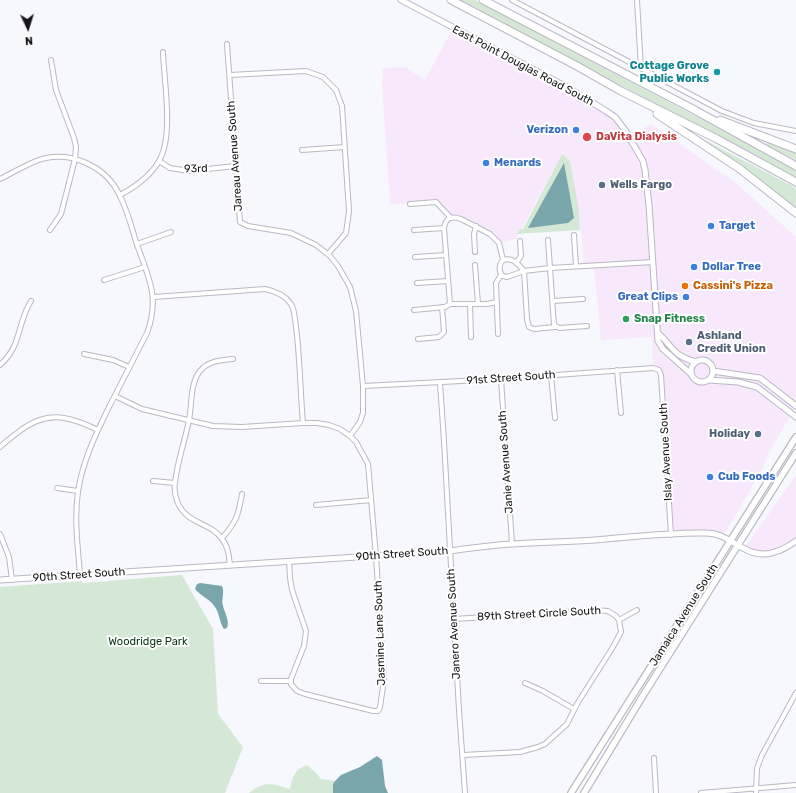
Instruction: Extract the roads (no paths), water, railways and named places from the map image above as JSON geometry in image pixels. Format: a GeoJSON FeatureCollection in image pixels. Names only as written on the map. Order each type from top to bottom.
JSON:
{"type":"FeatureCollection","features":[{"type":"Feature","properties":{"kind":"highway"},"geometry":{"type":"LineString","coordinates":[[450,0],[577,66],[621,91],[686,132],[740,169],[796,213]]}},
{"type":"Feature","properties":{"kind":"highway"},"geometry":{"type":"LineString","coordinates":[[483,0],[709,118],[796,166]]}},
{"type":"Feature","properties":{"kind":"highway"},"geometry":{"type":"LineString","coordinates":[[621,91],[717,139],[796,182]]}},
{"type":"Feature","properties":{"kind":"highway"},"geometry":{"type":"LineString","coordinates":[[709,118],[717,119],[796,149]]}},
{"type":"Feature","properties":{"kind":"main road","name":"Jamaica Avenue South"},"geometry":{"type":"LineString","coordinates":[[571,793],[632,694],[796,437]]}},
{"type":"Feature","properties":{"kind":"main road","name":"Jamaica Avenue South"},"geometry":{"type":"LineString","coordinates":[[584,793],[708,591],[796,453]]}},
{"type":"Feature","properties":{"kind":"street","name":"East Point Douglas Road South"},"geometry":{"type":"LineString","coordinates":[[401,0],[567,87],[615,117],[625,130],[643,161],[645,170],[649,205],[658,341],[663,350],[691,374]]}},
{"type":"Feature","properties":{"kind":"street"},"geometry":{"type":"LineString","coordinates":[[512,0],[722,111],[754,123],[796,131]]}},
{"type":"Feature","properties":{"kind":"street"},"geometry":{"type":"LineString","coordinates":[[637,0],[641,68]]}},
{"type":"Feature","properties":{"kind":"street","name":"Jareau Avenue South"},"geometry":{"type":"LineString","coordinates":[[227,44],[240,222],[248,226],[291,233],[316,245],[328,254],[338,266],[350,287],[354,299],[363,386],[363,413],[360,422],[350,436]]}},
{"type":"Feature","properties":{"kind":"street"},"geometry":{"type":"LineString","coordinates":[[120,196],[142,182],[159,161],[166,137],[167,118],[163,52]]}},
{"type":"Feature","properties":{"kind":"street"},"geometry":{"type":"LineString","coordinates":[[50,230],[62,214],[75,159],[76,148],[74,138],[56,90],[51,60]]}},
{"type":"Feature","properties":{"kind":"street"},"geometry":{"type":"LineString","coordinates":[[230,75],[306,71],[323,77],[336,90],[342,106],[349,211],[347,228],[341,240],[328,254]]}},
{"type":"Feature","properties":{"kind":"street"},"geometry":{"type":"LineString","coordinates":[[302,150],[345,147]]}},
{"type":"Feature","properties":{"kind":"street"},"geometry":{"type":"LineString","coordinates":[[0,179],[36,161],[52,158],[75,159],[89,164],[98,170],[108,179],[120,196],[154,297],[151,321],[147,333],[88,451],[78,491],[76,516],[80,575]]}},
{"type":"Feature","properties":{"kind":"street","name":"93rd"},"geometry":{"type":"LineString","coordinates":[[159,161],[170,168],[189,171],[235,166]]}},
{"type":"Feature","properties":{"kind":"street"},"geometry":{"type":"LineString","coordinates":[[410,204],[436,202],[451,218]]}},
{"type":"Feature","properties":{"kind":"street"},"geometry":{"type":"LineString","coordinates":[[450,304],[444,228],[446,221],[451,218],[461,219],[476,226],[490,234],[499,243],[503,260],[500,265],[501,275],[496,282],[498,334]]}},
{"type":"Feature","properties":{"kind":"street"},"geometry":{"type":"LineString","coordinates":[[475,252],[474,234],[476,226]]}},
{"type":"Feature","properties":{"kind":"street"},"geometry":{"type":"LineString","coordinates":[[414,230],[444,228]]}},
{"type":"Feature","properties":{"kind":"street"},"geometry":{"type":"LineString","coordinates":[[137,244],[171,232]]}},
{"type":"Feature","properties":{"kind":"street"},"geometry":{"type":"LineString","coordinates":[[574,235],[576,266]]}},
{"type":"Feature","properties":{"kind":"street"},"geometry":{"type":"LineString","coordinates":[[548,240],[555,327]]}},
{"type":"Feature","properties":{"kind":"street"},"geometry":{"type":"LineString","coordinates":[[516,263],[521,256],[520,241]]}},
{"type":"Feature","properties":{"kind":"street"},"geometry":{"type":"LineString","coordinates":[[415,257],[446,255]]}},
{"type":"Feature","properties":{"kind":"street"},"geometry":{"type":"LineString","coordinates":[[503,260],[508,259],[516,263],[524,271],[527,319],[529,327],[534,329],[587,326]]}},
{"type":"Feature","properties":{"kind":"street"},"geometry":{"type":"LineString","coordinates":[[501,275],[507,277],[524,271],[550,268],[653,262]]}},
{"type":"Feature","properties":{"kind":"street"},"geometry":{"type":"LineString","coordinates":[[476,265],[478,304]]}},
{"type":"Feature","properties":{"kind":"street"},"geometry":{"type":"LineString","coordinates":[[104,280],[145,267]]}},
{"type":"Feature","properties":{"kind":"street"},"geometry":{"type":"LineString","coordinates":[[417,284],[448,281]]}},
{"type":"Feature","properties":{"kind":"street"},"geometry":{"type":"LineString","coordinates":[[154,297],[265,289],[282,295],[291,303],[293,307],[303,423]]}},
{"type":"Feature","properties":{"kind":"street"},"geometry":{"type":"LineString","coordinates":[[553,301],[583,299]]}},
{"type":"Feature","properties":{"kind":"street"},"geometry":{"type":"LineString","coordinates":[[0,364],[8,358],[14,348],[26,308],[31,301]]}},
{"type":"Feature","properties":{"kind":"street"},"geometry":{"type":"LineString","coordinates":[[414,310],[442,307],[450,304],[478,304],[496,302]]}},
{"type":"Feature","properties":{"kind":"street"},"geometry":{"type":"LineString","coordinates":[[470,304],[471,337]]}},
{"type":"Feature","properties":{"kind":"street"},"geometry":{"type":"LineString","coordinates":[[418,339],[439,337],[444,332],[442,307]]}},
{"type":"Feature","properties":{"kind":"street"},"geometry":{"type":"LineString","coordinates":[[658,333],[677,355],[696,362]]}},
{"type":"Feature","properties":{"kind":"street"},"geometry":{"type":"LineString","coordinates":[[84,354],[113,360],[129,367]]}},
{"type":"Feature","properties":{"kind":"street"},"geometry":{"type":"LineString","coordinates":[[230,565],[228,554],[222,538],[184,512],[177,500],[174,483],[189,420],[194,385],[198,373],[205,366],[215,361],[233,359]]}},
{"type":"Feature","properties":{"kind":"street"},"geometry":{"type":"LineString","coordinates":[[709,380],[713,371],[712,367],[707,361],[700,360],[696,362],[691,367],[691,374],[698,382],[705,382],[709,380],[738,382],[757,387],[796,417]]}},
{"type":"Feature","properties":{"kind":"street","name":"91st Street South"},"geometry":{"type":"LineString","coordinates":[[363,386],[440,383],[653,368],[659,370]]}},
{"type":"Feature","properties":{"kind":"street"},"geometry":{"type":"LineString","coordinates":[[617,370],[621,413]]}},
{"type":"Feature","properties":{"kind":"street","name":"Islay Avenue South"},"geometry":{"type":"LineString","coordinates":[[659,370],[661,375],[671,535]]}},
{"type":"Feature","properties":{"kind":"street"},"geometry":{"type":"LineString","coordinates":[[713,371],[760,378],[796,406]]}},
{"type":"Feature","properties":{"kind":"street"},"geometry":{"type":"LineString","coordinates":[[551,375],[555,418]]}},
{"type":"Feature","properties":{"kind":"street","name":"Janie Avenue South"},"geometry":{"type":"LineString","coordinates":[[501,379],[512,544]]}},
{"type":"Feature","properties":{"kind":"street","name":"Janero Avenue South"},"geometry":{"type":"LineString","coordinates":[[440,383],[465,793]]}},
{"type":"Feature","properties":{"kind":"street"},"geometry":{"type":"LineString","coordinates":[[115,396],[142,409],[213,426],[242,427],[317,423],[340,429],[350,436],[361,449],[368,464],[376,556]]}},
{"type":"Feature","properties":{"kind":"street"},"geometry":{"type":"LineString","coordinates":[[789,401],[796,403]]}},
{"type":"Feature","properties":{"kind":"street"},"geometry":{"type":"LineString","coordinates":[[0,447],[30,423],[45,418],[73,419],[98,430]]}},
{"type":"Feature","properties":{"kind":"street"},"geometry":{"type":"LineString","coordinates":[[153,481],[174,483]]}},
{"type":"Feature","properties":{"kind":"street"},"geometry":{"type":"LineString","coordinates":[[57,488],[78,491]]}},
{"type":"Feature","properties":{"kind":"street"},"geometry":{"type":"LineString","coordinates":[[222,538],[233,526],[239,514],[242,494]]}},
{"type":"Feature","properties":{"kind":"street"},"geometry":{"type":"LineString","coordinates":[[316,504],[371,500]]}},
{"type":"Feature","properties":{"kind":"street","name":"90th Street South"},"geometry":{"type":"LineString","coordinates":[[0,580],[450,551],[512,544],[708,533],[719,535],[752,552],[764,554],[776,552],[788,547],[796,541]]}},
{"type":"Feature","properties":{"kind":"street"},"geometry":{"type":"LineString","coordinates":[[0,534],[9,557],[12,580]]}},
{"type":"Feature","properties":{"kind":"street","name":"Jasmine Lane South"},"geometry":{"type":"LineString","coordinates":[[291,681],[294,688],[305,694],[378,711],[380,707],[384,680],[376,556]]}},
{"type":"Feature","properties":{"kind":"street"},"geometry":{"type":"LineString","coordinates":[[261,681],[291,681],[304,646],[306,635],[305,625],[292,590],[289,561]]}},
{"type":"Feature","properties":{"kind":"street","name":"89th Street Circle South"},"geometry":{"type":"LineString","coordinates":[[454,619],[594,610],[608,611],[620,620]]}},
{"type":"Feature","properties":{"kind":"street"},"geometry":{"type":"LineString","coordinates":[[463,755],[520,752],[545,744],[567,724],[574,709],[621,632],[620,620],[637,610]]}},
{"type":"Feature","properties":{"kind":"street"},"geometry":{"type":"LineString","coordinates":[[525,683],[543,691],[574,709]]}},
{"type":"Feature","properties":{"kind":"street"},"geometry":{"type":"LineString","coordinates":[[756,790],[757,768],[762,755],[796,693]]}},
{"type":"Feature","properties":{"kind":"street"},"geometry":{"type":"LineString","coordinates":[[654,758],[656,793]]}},
{"type":"Feature","properties":{"kind":"street"},"geometry":{"type":"LineString","coordinates":[[701,793],[756,790],[796,784]]}},
{"type":"Feature","properties":{"kind":"water"},"geometry":{"type":"Polygon","coordinates":[[[564,163],[574,218],[568,223],[528,228],[564,163]]]}},
{"type":"Feature","properties":{"kind":"water"},"geometry":{"type":"Polygon","coordinates":[[[200,583],[222,586],[223,603],[228,620],[227,628],[224,629],[222,626],[218,612],[213,604],[195,589],[197,584],[200,583]]]}},
{"type":"Feature","properties":{"kind":"water"},"geometry":{"type":"Polygon","coordinates":[[[377,756],[382,760],[385,786],[388,793],[333,793],[333,784],[341,775],[360,767],[377,756]]]}},
{"type":"Feature","properties":{"kind":"place","name":"Cottage Grove Public Works"},"geometry":{"type":"Point","coordinates":[717,72]}},
{"type":"Feature","properties":{"kind":"place","name":"Verizon"},"geometry":{"type":"Point","coordinates":[576,130]}},
{"type":"Feature","properties":{"kind":"place","name":"DaVita Dialysis"},"geometry":{"type":"Point","coordinates":[587,137]}},
{"type":"Feature","properties":{"kind":"place","name":"Menards"},"geometry":{"type":"Point","coordinates":[486,163]}},
{"type":"Feature","properties":{"kind":"place","name":"Wells Fargo"},"geometry":{"type":"Point","coordinates":[602,185]}},
{"type":"Feature","properties":{"kind":"place","name":"Target"},"geometry":{"type":"Point","coordinates":[711,226]}},
{"type":"Feature","properties":{"kind":"place","name":"Dollar Tree"},"geometry":{"type":"Point","coordinates":[694,267]}},
{"type":"Feature","properties":{"kind":"place","name":"Cassini's Pizza"},"geometry":{"type":"Point","coordinates":[685,286]}},
{"type":"Feature","properties":{"kind":"place","name":"Great Clips"},"geometry":{"type":"Point","coordinates":[686,297]}},
{"type":"Feature","properties":{"kind":"place","name":"Snap Fitness"},"geometry":{"type":"Point","coordinates":[626,319]}},
{"type":"Feature","properties":{"kind":"place","name":"Ashland Credit Union"},"geometry":{"type":"Point","coordinates":[689,342]}},
{"type":"Feature","properties":{"kind":"place","name":"Holiday"},"geometry":{"type":"Point","coordinates":[758,434]}},
{"type":"Feature","properties":{"kind":"place","name":"Cub Foods"},"geometry":{"type":"Point","coordinates":[710,477]}},
{"type":"Feature","properties":{"kind":"park label","name":"Woodridge Park"},"geometry":{"type":"Point","coordinates":[148,642]}}]}
